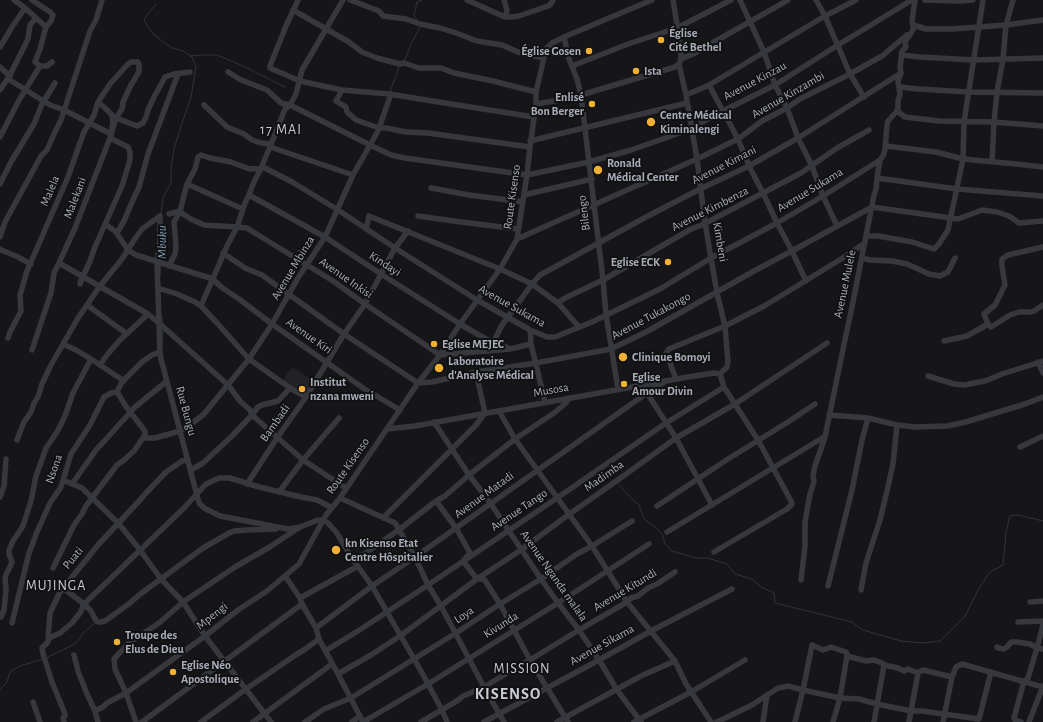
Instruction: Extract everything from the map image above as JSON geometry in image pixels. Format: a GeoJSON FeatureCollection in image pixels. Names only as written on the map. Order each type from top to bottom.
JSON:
{"type":"FeatureCollection","features":[{"type":"Feature","properties":{"kind":"street"},"geometry":{"type":"LineString","coordinates":[[14,0],[46,27]]}},
{"type":"Feature","properties":{"kind":"street"},"geometry":{"type":"LineString","coordinates":[[32,0],[53,15],[51,21],[46,27],[35,62],[40,66],[47,66],[52,62]]}},
{"type":"Feature","properties":{"kind":"street"},"geometry":{"type":"LineString","coordinates":[[0,237],[6,222],[33,170],[41,156],[47,150],[61,120],[90,31],[96,20],[102,0]]}},
{"type":"Feature","properties":{"kind":"street"},"geometry":{"type":"LineString","coordinates":[[298,0],[270,68],[300,81],[342,90],[392,94],[534,117]]}},
{"type":"Feature","properties":{"kind":"street"},"geometry":{"type":"LineString","coordinates":[[201,306],[236,227],[252,184],[261,168],[285,109],[290,105],[296,94],[302,70],[343,0]]}},
{"type":"Feature","properties":{"kind":"street"},"geometry":{"type":"LineString","coordinates":[[350,0],[379,11],[383,16],[406,19],[422,25],[456,33],[477,41],[502,45],[518,52],[543,58]]}},
{"type":"Feature","properties":{"kind":"street"},"geometry":{"type":"LineString","coordinates":[[467,0],[506,17],[519,16],[548,6],[553,0]]}},
{"type":"Feature","properties":{"kind":"street"},"geometry":{"type":"LineString","coordinates":[[504,0],[507,10],[506,17]]}},
{"type":"Feature","properties":{"kind":"street"},"geometry":{"type":"LineString","coordinates":[[564,36],[652,0]]}},
{"type":"Feature","properties":{"kind":"street"},"geometry":{"type":"LineString","coordinates":[[673,0],[681,50],[680,62]]}},
{"type":"Feature","properties":{"kind":"street"},"geometry":{"type":"LineString","coordinates":[[572,66],[628,44],[677,28],[731,0]]}},
{"type":"Feature","properties":{"kind":"street"},"geometry":{"type":"LineString","coordinates":[[740,0],[764,52],[798,138],[812,166],[823,196],[837,226]]}},
{"type":"Feature","properties":{"kind":"street"},"geometry":{"type":"LineString","coordinates":[[536,104],[581,95],[675,68],[680,62],[693,54],[788,0]]}},
{"type":"Feature","properties":{"kind":"street"},"geometry":{"type":"LineString","coordinates":[[816,0],[825,16],[850,74],[864,97]]}},
{"type":"Feature","properties":{"kind":"street"},"geometry":{"type":"LineString","coordinates":[[686,95],[709,85],[825,16],[856,0]]}},
{"type":"Feature","properties":{"kind":"street","name":"Avenue Mulele"},"geometry":{"type":"LineString","coordinates":[[801,580],[805,546],[805,522],[809,498],[814,482],[813,476],[825,437],[867,236],[880,160],[884,154],[886,146],[888,121],[897,111],[900,95],[898,81],[901,73],[900,68],[902,51],[906,47],[905,42],[913,28],[912,21],[914,0]]}},
{"type":"Feature","properties":{"kind":"street","name":"Avenue Kinzau"},"geometry":{"type":"LineString","coordinates":[[228,72],[241,80],[267,90],[281,103],[290,105],[370,146],[392,155],[527,175],[589,162],[631,150],[692,129],[723,111],[776,85],[838,45],[914,0]]}},
{"type":"Feature","properties":{"kind":"street"},"geometry":{"type":"LineString","coordinates":[[924,0],[973,0]]}},
{"type":"Feature","properties":{"kind":"street"},"geometry":{"type":"LineString","coordinates":[[867,236],[878,236],[912,242],[934,249],[938,246],[948,230],[963,159],[964,122],[983,0]]}},
{"type":"Feature","properties":{"kind":"street"},"geometry":{"type":"LineString","coordinates":[[992,162],[997,92],[1003,59],[1006,25],[1012,0]]}},
{"type":"Feature","properties":{"kind":"street"},"geometry":{"type":"LineString","coordinates":[[0,47],[25,8]]}},
{"type":"Feature","properties":{"kind":"street"},"geometry":{"type":"LineString","coordinates":[[293,10],[327,29],[362,52],[377,58],[419,68],[441,68],[454,73],[493,80],[536,92]]}},
{"type":"Feature","properties":{"kind":"street"},"geometry":{"type":"LineString","coordinates":[[0,90],[9,78],[28,39],[30,25],[36,18]]}},
{"type":"Feature","properties":{"kind":"street"},"geometry":{"type":"LineString","coordinates":[[913,25],[926,29],[952,29],[1006,25],[1043,20]]}},
{"type":"Feature","properties":{"kind":"street","name":"Avenue Kinzambi"},"geometry":{"type":"LineString","coordinates":[[517,239],[697,159],[738,139],[762,121],[787,108],[800,98],[850,74],[882,56],[912,32]]}},
{"type":"Feature","properties":{"kind":"street","name":"Route Kisenso"},"geometry":{"type":"LineString","coordinates":[[324,520],[418,383],[440,355],[460,324],[500,269],[517,239],[527,175],[536,104],[536,92],[543,58],[546,49],[552,43],[564,36]]}},
{"type":"Feature","properties":{"kind":"street","name":"Bilengo"},"geometry":{"type":"LineString","coordinates":[[564,36],[569,59],[577,79],[581,95],[592,179],[606,314],[618,389]]}},
{"type":"Feature","properties":{"kind":"street"},"geometry":{"type":"LineString","coordinates":[[902,55],[974,60],[1043,58]]}},
{"type":"Feature","properties":{"kind":"street","name":"Malela"},"geometry":{"type":"LineString","coordinates":[[8,338],[21,311],[20,294],[24,279],[68,177],[84,132],[94,115],[98,102],[110,84],[131,62]]}},
{"type":"Feature","properties":{"kind":"street","name":"Malekani"},"geometry":{"type":"LineString","coordinates":[[32,350],[51,293],[54,273],[75,228],[111,136],[116,118],[122,108],[123,102],[131,85],[139,72],[138,62],[131,62]]}},
{"type":"Feature","properties":{"kind":"street","name":"Kimbeni"},"geometry":{"type":"LineString","coordinates":[[680,62],[697,159],[705,223],[717,292],[725,326],[728,362],[727,367],[720,374]]}},
{"type":"Feature","properties":{"kind":"street"},"geometry":{"type":"LineString","coordinates":[[0,138],[18,102],[40,66]]}},
{"type":"Feature","properties":{"kind":"street"},"geometry":{"type":"LineString","coordinates":[[0,67],[9,78],[26,90],[55,107],[90,123],[128,147],[130,152],[130,160],[122,186],[80,284]]}},
{"type":"Feature","properties":{"kind":"street"},"geometry":{"type":"LineString","coordinates":[[116,118],[137,126],[142,123],[146,117],[152,99],[165,77],[190,72]]}},
{"type":"Feature","properties":{"kind":"street","name":"Avenue Kimani"},"geometry":{"type":"LineString","coordinates":[[494,342],[502,325],[540,275],[648,216],[749,166],[798,138],[901,73]]}},
{"type":"Feature","properties":{"kind":"street"},"geometry":{"type":"LineString","coordinates":[[117,233],[139,187],[148,154],[178,74]]}},
{"type":"Feature","properties":{"kind":"street"},"geometry":{"type":"LineString","coordinates":[[0,184],[11,162],[34,124],[42,104],[55,83]]}},
{"type":"Feature","properties":{"kind":"street"},"geometry":{"type":"LineString","coordinates":[[709,85],[738,139],[749,166],[806,281]]}},
{"type":"Feature","properties":{"kind":"street"},"geometry":{"type":"LineString","coordinates":[[899,87],[969,92],[1043,94]]}},
{"type":"Feature","properties":{"kind":"street"},"geometry":{"type":"LineString","coordinates":[[342,90],[336,102],[346,107],[347,112],[356,120],[378,128],[530,144],[630,116],[687,103]]}},
{"type":"Feature","properties":{"kind":"street","name":"Avenue Mbinza"},"geometry":{"type":"LineString","coordinates":[[182,430],[204,414],[249,358],[272,324],[307,264],[325,237],[353,175],[375,137],[392,94]]}},
{"type":"Feature","properties":{"kind":"street"},"geometry":{"type":"LineString","coordinates":[[98,102],[112,115],[113,123],[111,136]]}},
{"type":"Feature","properties":{"kind":"street"},"geometry":{"type":"LineString","coordinates":[[204,105],[227,127],[244,134],[252,140],[269,144],[270,147],[353,175]]}},
{"type":"Feature","properties":{"kind":"street"},"geometry":{"type":"LineString","coordinates":[[897,111],[905,117],[939,122],[994,122],[1043,126]]}},
{"type":"Feature","properties":{"kind":"street","name":"Avenue Kimbenza"},"geometry":{"type":"LineString","coordinates":[[558,303],[565,298],[603,280],[691,229],[763,194],[801,173],[837,148],[869,130]]}},
{"type":"Feature","properties":{"kind":"street"},"geometry":{"type":"LineString","coordinates":[[886,146],[936,152],[963,159],[1043,168]]}},
{"type":"Feature","properties":{"kind":"street","name":"Avenue Sukama"},"geometry":{"type":"LineString","coordinates":[[187,184],[195,169],[199,155],[219,161],[231,162],[250,169],[265,168],[294,183],[338,210],[477,300],[530,330],[547,337],[555,337],[592,322],[660,289],[711,258],[777,223],[880,160]]}},
{"type":"Feature","properties":{"kind":"street"},"geometry":{"type":"LineString","coordinates":[[877,178],[957,189],[1043,196]]}},
{"type":"Feature","properties":{"kind":"street"},"geometry":{"type":"LineString","coordinates":[[524,195],[592,179]]}},
{"type":"Feature","properties":{"kind":"street"},"geometry":{"type":"LineString","coordinates":[[169,266],[175,254],[176,247],[174,222],[180,211],[187,184],[243,209]]}},
{"type":"Feature","properties":{"kind":"street"},"geometry":{"type":"LineString","coordinates":[[431,188],[468,195],[523,202]]}},
{"type":"Feature","properties":{"kind":"street","name":"Kindayi"},"geometry":{"type":"LineString","coordinates":[[249,195],[325,237],[460,324],[491,342],[510,349]]}},
{"type":"Feature","properties":{"kind":"street"},"geometry":{"type":"LineString","coordinates":[[872,207],[958,218],[962,218],[982,210],[997,212],[1009,216],[1019,223],[1043,221]]}},
{"type":"Feature","properties":{"kind":"street","name":"Avenue Tukakongo"},"geometry":{"type":"LineString","coordinates":[[418,383],[432,382],[476,372],[536,363],[611,349],[648,331],[872,207]]}},
{"type":"Feature","properties":{"kind":"street"},"geometry":{"type":"LineString","coordinates":[[169,214],[180,211]]}},
{"type":"Feature","properties":{"kind":"street","name":"Avenue Inkisi"},"geometry":{"type":"LineString","coordinates":[[180,211],[191,219],[204,224],[246,228],[250,230],[333,281],[440,355]]}},
{"type":"Feature","properties":{"kind":"street","name":"Rue Bungu"},"geometry":{"type":"LineString","coordinates":[[128,250],[142,229],[160,216],[158,262],[160,352],[182,430],[188,460],[198,492],[199,503],[204,508],[220,516],[288,529],[300,527]]}},
{"type":"Feature","properties":{"kind":"street"},"geometry":{"type":"LineString","coordinates":[[366,229],[369,216],[500,269],[532,284],[558,303],[579,327]]}},
{"type":"Feature","properties":{"kind":"street"},"geometry":{"type":"LineString","coordinates":[[418,216],[518,229]]}},
{"type":"Feature","properties":{"kind":"street"},"geometry":{"type":"LineString","coordinates":[[17,440],[24,422],[38,397],[47,372],[63,344],[86,306],[128,250],[117,233],[105,224]]}},
{"type":"Feature","properties":{"kind":"street","name":"Bambadi"},"geometry":{"type":"LineString","coordinates":[[247,484],[306,397],[344,334],[365,304],[395,248],[408,232]]}},
{"type":"Feature","properties":{"kind":"street"},"geometry":{"type":"LineString","coordinates":[[676,379],[666,355],[668,349],[725,326],[766,305],[865,243]]}},
{"type":"Feature","properties":{"kind":"street"},"geometry":{"type":"LineString","coordinates":[[1043,247],[1008,255],[1002,259],[1005,285],[994,305],[984,314],[988,324],[991,327],[1010,315],[1019,312],[1031,312],[1043,305]]}},
{"type":"Feature","properties":{"kind":"street"},"geometry":{"type":"LineString","coordinates":[[0,249],[31,264]]}},
{"type":"Feature","properties":{"kind":"street","name":"Avenue Kiri"},"geometry":{"type":"LineString","coordinates":[[128,250],[136,255],[212,280],[363,388],[400,410]]}},
{"type":"Feature","properties":{"kind":"street"},"geometry":{"type":"LineString","coordinates":[[224,254],[245,268],[262,276],[344,334],[418,383]]}},
{"type":"Feature","properties":{"kind":"street"},"geometry":{"type":"LineString","coordinates":[[862,258],[907,264],[929,274],[940,276],[948,272],[955,258]]}},
{"type":"Feature","properties":{"kind":"street"},"geometry":{"type":"LineString","coordinates":[[59,263],[148,314],[228,385],[240,401],[250,410],[252,415],[277,438],[303,460],[346,488]]}},
{"type":"Feature","properties":{"kind":"street"},"geometry":{"type":"LineString","coordinates":[[158,288],[177,294],[201,306],[249,358],[290,388],[306,397]]}},
{"type":"Feature","properties":{"kind":"street"},"geometry":{"type":"LineString","coordinates":[[86,306],[127,334]]}},
{"type":"Feature","properties":{"kind":"street"},"geometry":{"type":"LineString","coordinates":[[100,365],[119,341],[148,314]]}},
{"type":"Feature","properties":{"kind":"street"},"geometry":{"type":"LineString","coordinates":[[944,342],[967,336],[988,324]]}},
{"type":"Feature","properties":{"kind":"street"},"geometry":{"type":"LineString","coordinates":[[530,330],[531,344],[545,402]]}},
{"type":"Feature","properties":{"kind":"street","name":"Madimba"},"geometry":{"type":"LineString","coordinates":[[338,674],[400,636],[477,579],[521,550],[676,438],[735,404],[827,343]]}},
{"type":"Feature","properties":{"kind":"street"},"geometry":{"type":"LineString","coordinates":[[63,344],[91,359],[124,381]]}},
{"type":"Feature","properties":{"kind":"street"},"geometry":{"type":"LineString","coordinates":[[440,355],[510,349],[531,344]]}},
{"type":"Feature","properties":{"kind":"street","name":"Nsona"},"geometry":{"type":"LineString","coordinates":[[12,623],[28,553],[50,503],[59,491],[70,454],[90,425],[104,397],[111,392],[117,392],[124,381],[148,357],[160,352]]}},
{"type":"Feature","properties":{"kind":"street"},"geometry":{"type":"LineString","coordinates":[[1,617],[4,610],[2,599],[6,590],[5,578],[12,562],[9,550],[23,526],[31,501],[38,469],[46,448],[57,432],[65,416],[72,393],[78,385],[91,359]]}},
{"type":"Feature","properties":{"kind":"street"},"geometry":{"type":"LineString","coordinates":[[928,376],[954,384],[964,385],[985,381],[1041,361],[1043,373]]}},
{"type":"Feature","properties":{"kind":"street"},"geometry":{"type":"LineString","coordinates":[[384,518],[476,425],[485,413],[476,372]]}},
{"type":"Feature","properties":{"kind":"street","name":"Musosa"},"geometry":{"type":"LineString","coordinates":[[387,429],[415,426],[676,379],[714,373],[720,374]]}},
{"type":"Feature","properties":{"kind":"street"},"geometry":{"type":"LineString","coordinates":[[714,552],[787,509],[792,503],[758,440],[724,387],[720,374]]}},
{"type":"Feature","properties":{"kind":"street"},"geometry":{"type":"LineString","coordinates":[[72,484],[96,450],[130,413],[167,381]]}},
{"type":"Feature","properties":{"kind":"street","name":"Avenue Matadi"},"geometry":{"type":"LineString","coordinates":[[316,628],[372,586],[666,381]]}},
{"type":"Feature","properties":{"kind":"street","name":"Avenue Tango"},"geometry":{"type":"LineString","coordinates":[[325,651],[358,631],[463,561],[666,423],[724,387]]}},
{"type":"Feature","properties":{"kind":"street"},"geometry":{"type":"LineString","coordinates":[[191,470],[203,463],[232,436],[258,407],[278,402],[290,388]]}},
{"type":"Feature","properties":{"kind":"street"},"geometry":{"type":"LineString","coordinates":[[53,568],[74,525],[86,506],[117,465],[134,451],[145,435],[145,431],[122,402],[117,392]]}},
{"type":"Feature","properties":{"kind":"street"},"geometry":{"type":"LineString","coordinates":[[647,393],[676,438],[712,505]]}},
{"type":"Feature","properties":{"kind":"street"},"geometry":{"type":"LineString","coordinates":[[829,415],[868,418],[897,425],[914,427],[947,426],[966,422],[1043,397]]}},
{"type":"Feature","properties":{"kind":"street"},"geometry":{"type":"LineString","coordinates":[[354,561],[445,496],[515,439],[554,413],[566,403],[569,398]]}},
{"type":"Feature","properties":{"kind":"street"},"geometry":{"type":"LineString","coordinates":[[657,506],[815,404]]}},
{"type":"Feature","properties":{"kind":"street"},"geometry":{"type":"LineString","coordinates":[[499,411],[515,439],[568,515],[592,546],[627,602],[675,661],[691,692],[711,722]]}},
{"type":"Feature","properties":{"kind":"street"},"geometry":{"type":"LineString","coordinates":[[279,492],[303,460],[339,418]]}},
{"type":"Feature","properties":{"kind":"street"},"geometry":{"type":"LineString","coordinates":[[828,586],[868,418]]}},
{"type":"Feature","properties":{"kind":"street","name":"Avenue Nganda malala"},"geometry":{"type":"LineString","coordinates":[[434,422],[541,579],[599,660],[638,721]]}},
{"type":"Feature","properties":{"kind":"street"},"geometry":{"type":"LineString","coordinates":[[861,590],[866,563],[880,520],[893,464],[897,425]]}},
{"type":"Feature","properties":{"kind":"street"},"geometry":{"type":"LineString","coordinates":[[143,438],[155,438],[182,430]]}},
{"type":"Feature","properties":{"kind":"street"},"geometry":{"type":"LineString","coordinates":[[1020,447],[1043,436]]}},
{"type":"Feature","properties":{"kind":"street"},"geometry":{"type":"LineString","coordinates":[[667,532],[825,437]]}},
{"type":"Feature","properties":{"kind":"street"},"geometry":{"type":"LineString","coordinates":[[0,497],[4,486],[6,459]]}},
{"type":"Feature","properties":{"kind":"street","name":"Puati"},"geometry":{"type":"LineString","coordinates":[[64,722],[65,714],[42,648],[50,638],[48,637],[48,626],[50,613],[60,592],[98,545],[166,472],[180,462],[188,460]]}},
{"type":"Feature","properties":{"kind":"street"},"geometry":{"type":"LineString","coordinates":[[50,638],[60,633],[72,623],[80,613],[84,604],[155,536],[206,484],[218,478],[230,478],[247,484],[317,500],[332,508]]}},
{"type":"Feature","properties":{"kind":"street"},"geometry":{"type":"LineString","coordinates":[[63,480],[82,488],[119,524],[161,579],[183,602],[205,636],[271,722]]}},
{"type":"Feature","properties":{"kind":"street"},"geometry":{"type":"LineString","coordinates":[[340,498],[395,523],[400,529],[428,584],[504,722]]}},
{"type":"Feature","properties":{"kind":"street"},"geometry":{"type":"LineString","coordinates":[[436,501],[456,528],[470,553],[463,561],[477,579],[484,579],[500,604],[530,660],[567,720]]}},
{"type":"Feature","properties":{"kind":"street"},"geometry":{"type":"LineString","coordinates":[[136,722],[126,693],[115,669],[114,659],[129,643],[159,623],[183,602],[235,567],[300,527],[318,520],[324,520],[336,532],[372,586],[428,684],[447,722]]}},
{"type":"Feature","properties":{"kind":"street","name":"Mpengi"},"geometry":{"type":"LineString","coordinates":[[95,710],[103,707],[107,703],[126,693],[205,636],[238,610],[267,591],[299,564],[324,520]]}},
{"type":"Feature","properties":{"kind":"street","name":"Loya"},"geometry":{"type":"LineString","coordinates":[[305,722],[324,709],[350,698],[414,659],[632,520]]}},
{"type":"Feature","properties":{"kind":"street"},"geometry":{"type":"LineString","coordinates":[[63,588],[84,604],[91,611],[98,622],[105,621],[203,548],[231,532],[235,530],[288,529]]}},
{"type":"Feature","properties":{"kind":"street","name":"Kivunda"},"geometry":{"type":"LineString","coordinates":[[352,722],[362,720],[428,684],[649,544]]}},
{"type":"Feature","properties":{"kind":"street"},"geometry":{"type":"LineString","coordinates":[[142,722],[225,661],[301,601],[358,566]]}},
{"type":"Feature","properties":{"kind":"street","name":"Avenue Kitundi"},"geometry":{"type":"LineString","coordinates":[[421,722],[463,696],[484,687],[530,660],[627,602],[631,598],[638,596],[648,588],[675,572]]}},
{"type":"Feature","properties":{"kind":"street"},"geometry":{"type":"LineString","coordinates":[[285,576],[316,628],[319,639],[362,720]]}},
{"type":"Feature","properties":{"kind":"street","name":"Avenue Sikama"},"geometry":{"type":"LineString","coordinates":[[484,722],[651,631],[732,589]]}},
{"type":"Feature","properties":{"kind":"street"},"geometry":{"type":"LineString","coordinates":[[1030,602],[1043,601]]}},
{"type":"Feature","properties":{"kind":"street"},"geometry":{"type":"LineString","coordinates":[[1018,622],[1043,621]]}},
{"type":"Feature","properties":{"kind":"street"},"geometry":{"type":"LineString","coordinates":[[1020,722],[1014,718],[1024,682],[1028,678],[1040,649],[1043,625]]}},
{"type":"Feature","properties":{"kind":"street"},"geometry":{"type":"LineString","coordinates":[[201,722],[319,639]]}},
{"type":"Feature","properties":{"kind":"street"},"geometry":{"type":"LineString","coordinates":[[997,647],[1004,649],[1008,647],[1011,642],[1016,642],[1030,644],[1040,649]]}},
{"type":"Feature","properties":{"kind":"street"},"geometry":{"type":"LineString","coordinates":[[795,722],[812,645],[823,650],[830,647],[846,652],[847,654],[840,698],[833,722]]}},
{"type":"Feature","properties":{"kind":"street"},"geometry":{"type":"LineString","coordinates":[[74,655],[78,670],[95,710],[98,722]]}},
{"type":"Feature","properties":{"kind":"street"},"geometry":{"type":"LineString","coordinates":[[846,656],[866,661],[874,660],[884,665],[904,671],[908,669],[918,673]]}},
{"type":"Feature","properties":{"kind":"street"},"geometry":{"type":"LineString","coordinates":[[638,721],[745,660]]}},
{"type":"Feature","properties":{"kind":"street"},"geometry":{"type":"LineString","coordinates":[[557,722],[567,720],[641,676],[675,661]]}},
{"type":"Feature","properties":{"kind":"street"},"geometry":{"type":"LineString","coordinates":[[253,722],[332,664]]}},
{"type":"Feature","properties":{"kind":"street"},"geometry":{"type":"LineString","coordinates":[[943,722],[952,677],[956,667],[962,664],[1043,687],[1029,722]]}},
{"type":"Feature","properties":{"kind":"street"},"geometry":{"type":"LineString","coordinates":[[874,722],[884,665]]}},
{"type":"Feature","properties":{"kind":"street"},"geometry":{"type":"LineString","coordinates":[[909,722],[918,673],[923,670],[952,677]]}},
{"type":"Feature","properties":{"kind":"street"},"geometry":{"type":"LineString","coordinates":[[717,722],[752,705],[778,688],[789,686],[840,698],[859,699],[911,711],[922,711],[979,719],[991,672]]}},
{"type":"Feature","properties":{"kind":"street"},"geometry":{"type":"LineString","coordinates":[[764,722],[767,695]]}},
{"type":"Feature","properties":{"kind":"street"},"geometry":{"type":"LineString","coordinates":[[33,702],[40,722]]}},
{"type":"Feature","properties":{"kind":"shaded area","name":"Institut nzana mweni"},"geometry":{"type":"Polygon","coordinates":[[[292,367],[314,381],[305,396],[283,380],[292,367]]]}},
{"type":"Feature","properties":{"kind":"waterway"},"geometry":{"type":"LineString","coordinates":[[417,20],[414,15],[417,2],[422,0]]}},
{"type":"Feature","properties":{"kind":"waterway","name":"Mbuku"},"geometry":{"type":"LineString","coordinates":[[156,4],[144,19],[148,27],[154,35],[172,48],[183,51],[192,57],[196,67],[191,97],[174,149],[171,168],[171,183],[163,197],[161,214]]}},
{"type":"Feature","properties":{"kind":"waterway"},"geometry":{"type":"LineString","coordinates":[[403,61],[405,60],[420,27]]}},
{"type":"Feature","properties":{"kind":"waterway"},"geometry":{"type":"LineString","coordinates":[[190,56],[217,55],[285,87]]}},
{"type":"Feature","properties":{"kind":"waterway"},"geometry":{"type":"LineString","coordinates":[[390,92],[399,67]]}},
{"type":"Feature","properties":{"kind":"waterway","name":"Mbuku"},"geometry":{"type":"LineString","coordinates":[[162,223],[164,230],[163,236]]}},
{"type":"Feature","properties":{"kind":"waterway","name":"Mbuku"},"geometry":{"type":"LineString","coordinates":[[162,247],[162,260]]}},
{"type":"Feature","properties":{"kind":"waterway","name":"Mbuku"},"geometry":{"type":"LineString","coordinates":[[160,276],[161,265]]}},
{"type":"Feature","properties":{"kind":"waterway","name":"Mbuku"},"geometry":{"type":"LineString","coordinates":[[161,313],[163,323]]}},
{"type":"Feature","properties":{"kind":"waterway","name":"Mbuku"},"geometry":{"type":"LineString","coordinates":[[162,345],[163,331]]}},
{"type":"Feature","properties":{"kind":"waterway","name":"Mbuku"},"geometry":{"type":"LineString","coordinates":[[162,351],[163,357]]}},
{"type":"Feature","properties":{"kind":"waterway"},"geometry":{"type":"LineString","coordinates":[[619,485],[639,505],[644,519],[662,534],[665,544],[672,551],[696,558],[708,558],[727,564],[735,574],[752,579],[761,587],[774,593],[775,603],[852,622],[863,630],[901,641],[922,643],[940,641],[965,616],[979,588],[990,572],[1003,565],[1006,532],[1010,516],[1018,515],[1043,521]]}},
{"type":"Feature","properties":{"kind":"waterway"},"geometry":{"type":"LineString","coordinates":[[46,658],[78,641],[83,633],[95,623]]}},
{"type":"Feature","properties":{"kind":"waterway"},"geometry":{"type":"LineString","coordinates":[[0,689],[7,682],[10,672],[20,666],[43,659]]}},
{"type":"Feature","properties":{"kind":"place","name":"Église Cité Bethel"},"geometry":{"type":"Point","coordinates":[661,40]}},
{"type":"Feature","properties":{"kind":"place","name":"Église Gosen"},"geometry":{"type":"Point","coordinates":[589,51]}},
{"type":"Feature","properties":{"kind":"place","name":"Ista"},"geometry":{"type":"Point","coordinates":[636,71]}},
{"type":"Feature","properties":{"kind":"place","name":"Enlisé Bon Berger"},"geometry":{"type":"Point","coordinates":[592,104]}},
{"type":"Feature","properties":{"kind":"place","name":"Centre Médical Kiminalengi"},"geometry":{"type":"Point","coordinates":[651,122]}},
{"type":"Feature","properties":{"kind":"place","name":"Ronald Médical Center"},"geometry":{"type":"Point","coordinates":[598,170]}},
{"type":"Feature","properties":{"kind":"place","name":"Eglise ECK"},"geometry":{"type":"Point","coordinates":[668,262]}},
{"type":"Feature","properties":{"kind":"place","name":"Eglise MEJEC"},"geometry":{"type":"Point","coordinates":[434,344]}},
{"type":"Feature","properties":{"kind":"place","name":"Clinique Bomoyi"},"geometry":{"type":"Point","coordinates":[623,357]}},
{"type":"Feature","properties":{"kind":"place","name":"Laboratoire d'Analyse Médical"},"geometry":{"type":"Point","coordinates":[439,368]}},
{"type":"Feature","properties":{"kind":"place","name":"Eglise Amour Divin"},"geometry":{"type":"Point","coordinates":[624,384]}},
{"type":"Feature","properties":{"kind":"place","name":"Institut nzana mweni"},"geometry":{"type":"Point","coordinates":[302,389]}},
{"type":"Feature","properties":{"kind":"place","name":"kn Kisenso Etat Centre Hôspitalier"},"geometry":{"type":"Point","coordinates":[336,550]}},
{"type":"Feature","properties":{"kind":"place","name":"Troupe des Elus de Dieu"},"geometry":{"type":"Point","coordinates":[117,642]}},
{"type":"Feature","properties":{"kind":"place","name":"Eglise Néo Apostolique"},"geometry":{"type":"Point","coordinates":[173,672]}},
{"type":"Feature","properties":{"kind":"district","name":"17 MAI"},"geometry":{"type":"Point","coordinates":[281,130]}},
{"type":"Feature","properties":{"kind":"district","name":"MUJINGA"},"geometry":{"type":"Point","coordinates":[56,586]}},
{"type":"Feature","properties":{"kind":"district","name":"MISSION"},"geometry":{"type":"Point","coordinates":[522,669]}},
{"type":"Feature","properties":{"kind":"district","name":"KISENSO"},"geometry":{"type":"Point","coordinates":[508,694]}}]}
